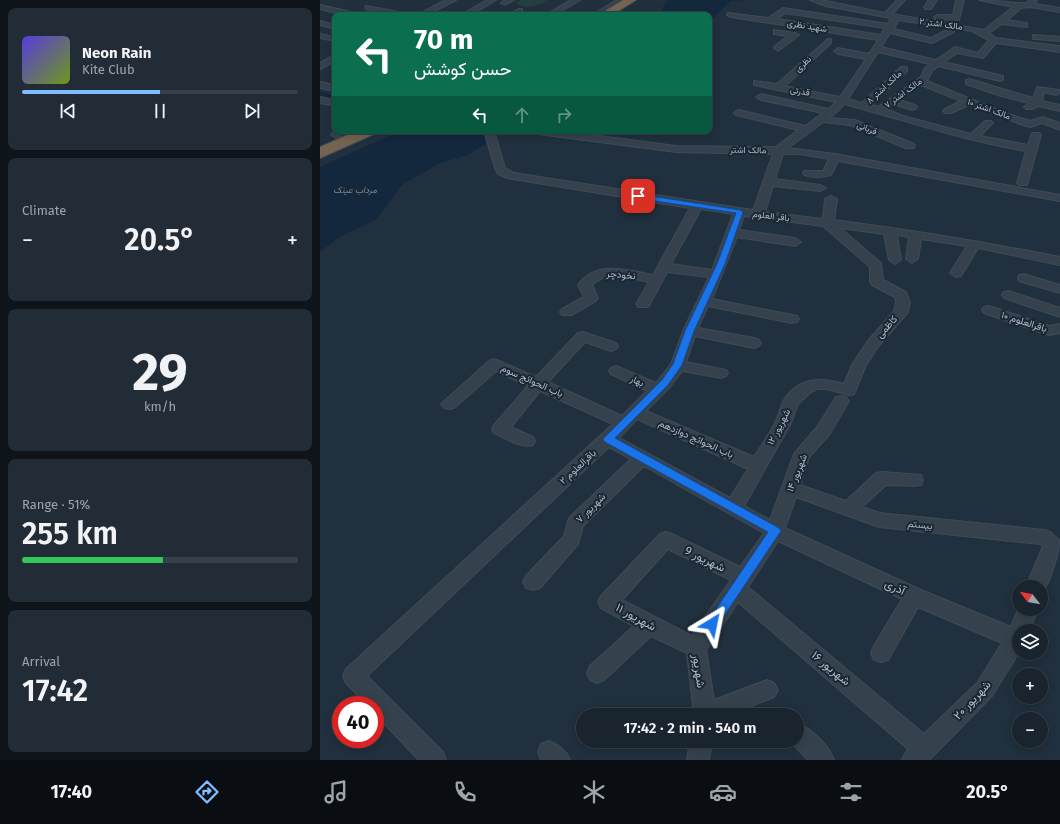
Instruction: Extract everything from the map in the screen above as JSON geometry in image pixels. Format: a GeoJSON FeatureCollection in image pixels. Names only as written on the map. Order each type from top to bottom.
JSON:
{"type":"FeatureCollection","features":[{"type":"Feature","properties":{"kind":"highway"},"geometry":{"type":"LineString","coordinates":[[609,12],[631,0]]}},
{"type":"Feature","properties":{"kind":"highway"},"geometry":{"type":"LineString","coordinates":[[620,12],[641,0]]}},
{"type":"Feature","properties":{"kind":"highway"},"geometry":{"type":"LineString","coordinates":[[320,141],[336,134]]}},
{"type":"Feature","properties":{"kind":"highway"},"geometry":{"type":"LineString","coordinates":[[320,153],[362,134]]}},
{"type":"Feature","properties":{"kind":"street"},"geometry":{"type":"LineString","coordinates":[[320,4],[332,0]]}},
{"type":"Feature","properties":{"kind":"street"},"geometry":{"type":"LineString","coordinates":[[426,12],[452,0]]}},
{"type":"Feature","properties":{"kind":"street"},"geometry":{"type":"LineString","coordinates":[[470,12],[492,0]]}},
{"type":"Feature","properties":{"kind":"street"},"geometry":{"type":"LineString","coordinates":[[546,7],[559,0]]}},
{"type":"Feature","properties":{"kind":"street"},"geometry":{"type":"LineString","coordinates":[[554,12],[576,0]]}},
{"type":"Feature","properties":{"kind":"street"},"geometry":{"type":"LineString","coordinates":[[601,12],[622,0]]}},
{"type":"Feature","properties":{"kind":"street","name":"مالک اشتر ۲"},"geometry":{"type":"LineString","coordinates":[[814,0],[826,4],[891,16],[988,32],[1016,34]]}},
{"type":"Feature","properties":{"kind":"street","name":"مالک اشتر"},"geometry":{"type":"LineString","coordinates":[[561,134],[676,149],[779,150],[830,112],[842,100],[890,28],[891,16],[901,0]]}},
{"type":"Feature","properties":{"kind":"street"},"geometry":{"type":"LineString","coordinates":[[920,16],[956,18],[960,0]]}},
{"type":"Feature","properties":{"kind":"street"},"geometry":{"type":"LineString","coordinates":[[983,0],[1018,6],[1032,2],[1059,13]]}},
{"type":"Feature","properties":{"kind":"street"},"geometry":{"type":"LineString","coordinates":[[1043,0],[1060,2]]}},
{"type":"Feature","properties":{"kind":"street"},"geometry":{"type":"LineString","coordinates":[[363,12],[381,3]]}},
{"type":"Feature","properties":{"kind":"street"},"geometry":{"type":"LineString","coordinates":[[1018,6],[988,32],[994,40],[1060,49]]}},
{"type":"Feature","properties":{"kind":"street"},"geometry":{"type":"LineString","coordinates":[[978,7],[1010,14],[1026,21],[1001,21]]}},
{"type":"Feature","properties":{"kind":"street"},"geometry":{"type":"LineString","coordinates":[[320,8],[339,12]]}},
{"type":"Feature","properties":{"kind":"street"},"geometry":{"type":"LineString","coordinates":[[370,8],[389,12]]}},
{"type":"Feature","properties":{"kind":"street"},"geometry":{"type":"LineString","coordinates":[[770,21],[783,10],[890,28],[932,41],[950,32]]}},
{"type":"Feature","properties":{"kind":"street","name":"شهید نظری"},"geometry":{"type":"LineString","coordinates":[[730,14],[884,38]]}},
{"type":"Feature","properties":{"kind":"street"},"geometry":{"type":"LineString","coordinates":[[778,48],[795,35],[769,30],[779,22]]}},
{"type":"Feature","properties":{"kind":"street"},"geometry":{"type":"LineString","coordinates":[[320,23],[332,25]]}},
{"type":"Feature","properties":{"kind":"street"},"geometry":{"type":"LineString","coordinates":[[320,36],[332,38]]}},
{"type":"Feature","properties":{"kind":"street"},"geometry":{"type":"LineString","coordinates":[[1036,37],[1060,39]]}},
{"type":"Feature","properties":{"kind":"street","name":"مالک اشتر ۷"},"geometry":{"type":"LineString","coordinates":[[842,100],[879,110],[925,78],[928,70],[955,50],[980,56],[994,40]]}},
{"type":"Feature","properties":{"kind":"street","name":"نظری"},"geometry":{"type":"LineString","coordinates":[[779,87],[828,41]]}},
{"type":"Feature","properties":{"kind":"street"},"geometry":{"type":"LineString","coordinates":[[877,49],[1000,78]]}},
{"type":"Feature","properties":{"kind":"street"},"geometry":{"type":"LineString","coordinates":[[838,51],[871,58]]}},
{"type":"Feature","properties":{"kind":"street"},"geometry":{"type":"LineString","coordinates":[[935,52],[949,55]]}},
{"type":"Feature","properties":{"kind":"street"},"geometry":{"type":"LineString","coordinates":[[320,62],[332,58]]}},
{"type":"Feature","properties":{"kind":"street"},"geometry":{"type":"LineString","coordinates":[[320,66],[332,59]]}},
{"type":"Feature","properties":{"kind":"street"},"geometry":{"type":"LineString","coordinates":[[800,68],[814,70]]}},
{"type":"Feature","properties":{"kind":"street","name":"مالک اشتر ۸"},"geometry":{"type":"LineString","coordinates":[[864,106],[904,69]]}},
{"type":"Feature","properties":{"kind":"street","name":"مالک اشتر ۱۰"},"geometry":{"type":"LineString","coordinates":[[920,81],[972,104],[1030,124],[1043,120],[1060,127]]}},
{"type":"Feature","properties":{"kind":"street"},"geometry":{"type":"LineString","coordinates":[[968,82],[1004,94],[1060,108]]}},
{"type":"Feature","properties":{"kind":"street","name":"قدرتی"},"geometry":{"type":"LineString","coordinates":[[757,83],[842,100]]}},
{"type":"Feature","properties":{"kind":"street"},"geometry":{"type":"LineString","coordinates":[[320,85],[332,87]]}},
{"type":"Feature","properties":{"kind":"street"},"geometry":{"type":"LineString","coordinates":[[910,88],[939,97]]}},
{"type":"Feature","properties":{"kind":"street"},"geometry":{"type":"LineString","coordinates":[[1037,103],[1040,89],[1056,92]]}},
{"type":"Feature","properties":{"kind":"street"},"geometry":{"type":"LineString","coordinates":[[941,129],[951,115],[972,104],[1004,94]]}},
{"type":"Feature","properties":{"kind":"street"},"geometry":{"type":"LineString","coordinates":[[761,97],[830,112]]}},
{"type":"Feature","properties":{"kind":"street"},"geometry":{"type":"LineString","coordinates":[[892,101],[912,107]]}},
{"type":"Feature","properties":{"kind":"street"},"geometry":{"type":"LineString","coordinates":[[1023,110],[1037,103]]}},
{"type":"Feature","properties":{"kind":"street"},"geometry":{"type":"LineString","coordinates":[[879,110],[900,118],[994,143],[1033,149]]}},
{"type":"Feature","properties":{"kind":"street"},"geometry":{"type":"LineString","coordinates":[[739,113],[806,129]]}},
{"type":"Feature","properties":{"kind":"street","name":"قربانی"},"geometry":{"type":"LineString","coordinates":[[821,119],[831,122],[852,122],[910,146]]}},
{"type":"Feature","properties":{"kind":"street"},"geometry":{"type":"LineString","coordinates":[[973,137],[988,122]]}},
{"type":"Feature","properties":{"kind":"street","name":"باقر العلوم"},"geometry":{"type":"LineString","coordinates":[[490,134],[502,172],[511,176],[697,206],[828,224],[916,234],[975,244],[1060,262]]}},
{"type":"Feature","properties":{"kind":"street"},"geometry":{"type":"LineString","coordinates":[[1023,183],[1036,135]]}},
{"type":"Feature","properties":{"kind":"street"},"geometry":{"type":"LineString","coordinates":[[788,142],[972,178],[1060,198]]}},
{"type":"Feature","properties":{"kind":"street"},"geometry":{"type":"LineString","coordinates":[[758,214],[779,150],[800,151],[972,178],[1023,183],[1060,189]]}},
{"type":"Feature","properties":{"kind":"street"},"geometry":{"type":"LineString","coordinates":[[808,173],[827,173],[835,157]]}},
{"type":"Feature","properties":{"kind":"street"},"geometry":{"type":"LineString","coordinates":[[768,182],[820,188]]}},
{"type":"Feature","properties":{"kind":"street"},"geometry":{"type":"LineString","coordinates":[[828,224],[831,199]]}},
{"type":"Feature","properties":{"kind":"street"},"geometry":{"type":"LineString","coordinates":[[643,304],[662,267],[697,206]]}},
{"type":"Feature","properties":{"kind":"street","name":"باقرالعلوم ۲"},"geometry":{"type":"LineString","coordinates":[[435,760],[353,676],[608,439],[658,390],[678,365],[690,331],[716,274],[740,212]]}},
{"type":"Feature","properties":{"kind":"street","name":"کاظمی"},"geometry":{"type":"LineString","coordinates":[[828,224],[876,266],[877,282],[901,295],[903,302],[901,312],[886,327],[863,359],[845,395]]}},
{"type":"Feature","properties":{"kind":"street"},"geometry":{"type":"LineString","coordinates":[[890,231],[895,260]]}},
{"type":"Feature","properties":{"kind":"street"},"geometry":{"type":"LineString","coordinates":[[732,233],[796,242]]}},
{"type":"Feature","properties":{"kind":"street"},"geometry":{"type":"LineString","coordinates":[[912,259],[916,234]]}},
{"type":"Feature","properties":{"kind":"street"},"geometry":{"type":"LineString","coordinates":[[956,273],[975,244]]}},
{"type":"Feature","properties":{"kind":"street"},"geometry":{"type":"LineString","coordinates":[[662,267],[716,274]]}},
{"type":"Feature","properties":{"kind":"street","name":"نخودچر"},"geometry":{"type":"LineString","coordinates":[[567,312],[591,298],[585,285],[588,280],[598,274],[606,272],[656,279]]}},
{"type":"Feature","properties":{"kind":"street"},"geometry":{"type":"LineString","coordinates":[[1024,278],[1060,289]]}},
{"type":"Feature","properties":{"kind":"street"},"geometry":{"type":"LineString","coordinates":[[1009,295],[1060,313]]}},
{"type":"Feature","properties":{"kind":"street"},"geometry":{"type":"LineString","coordinates":[[703,301],[792,319]]}},
{"type":"Feature","properties":{"kind":"street","name":"باقرالعلوم ۱۰"},"geometry":{"type":"LineString","coordinates":[[989,310],[1050,331],[1060,328]]}},
{"type":"Feature","properties":{"kind":"street"},"geometry":{"type":"LineString","coordinates":[[690,331],[754,343]]}},
{"type":"Feature","properties":{"kind":"street"},"geometry":{"type":"LineString","coordinates":[[527,441],[500,429],[538,384],[583,336],[611,346]]}},
{"type":"Feature","properties":{"kind":"street","name":"باب الحوائج سوم"},"geometry":{"type":"LineString","coordinates":[[450,404],[494,364],[538,384],[629,418]]}},
{"type":"Feature","properties":{"kind":"street"},"geometry":{"type":"LineString","coordinates":[[678,365],[722,373]]}},
{"type":"Feature","properties":{"kind":"street","name":"بهار"},"geometry":{"type":"LineString","coordinates":[[616,372],[658,390]]}},
{"type":"Feature","properties":{"kind":"street","name":"شهریور ۱۲"},"geometry":{"type":"LineString","coordinates":[[734,507],[783,423],[791,402],[806,388],[815,384],[828,384],[845,395]]}},
{"type":"Feature","properties":{"kind":"street","name":"شهریور ۱۴"},"geometry":{"type":"LineString","coordinates":[[775,531],[802,454],[823,431],[845,395]]}},
{"type":"Feature","properties":{"kind":"street","name":"باب الحوائج دوازدهم"},"geometry":{"type":"LineString","coordinates":[[629,418],[758,466]]}},
{"type":"Feature","properties":{"kind":"street","name":"آذری"},"geometry":{"type":"LineString","coordinates":[[608,439],[734,507],[775,531],[914,596],[1012,637]]}},
{"type":"Feature","properties":{"kind":"street","name":"شهریور ۷"},"geometry":{"type":"LineString","coordinates":[[533,582],[572,539],[575,522],[643,457]]}},
{"type":"Feature","properties":{"kind":"street"},"geometry":{"type":"LineString","coordinates":[[849,509],[882,478],[915,480]]}},
{"type":"Feature","properties":{"kind":"street","name":"بیستم"},"geometry":{"type":"LineString","coordinates":[[790,488],[880,520],[1044,537],[1053,545],[1039,580]]}},
{"type":"Feature","properties":{"kind":"street","name":"شهریور"},"geometry":{"type":"LineString","coordinates":[[704,708],[696,648],[775,531]]}},
{"type":"Feature","properties":{"kind":"street","name":"شهریور 9"},"geometry":{"type":"LineString","coordinates":[[666,540],[740,584]]}},
{"type":"Feature","properties":{"kind":"street","name":"شهریور ۱۱"},"geometry":{"type":"LineString","coordinates":[[666,540],[608,602],[649,625],[696,648]]}},
{"type":"Feature","properties":{"kind":"street","name":"شهریور ۱۶"},"geometry":{"type":"LineString","coordinates":[[740,584],[886,714],[919,754]]}},
{"type":"Feature","properties":{"kind":"street"},"geometry":{"type":"LineString","coordinates":[[881,653],[914,596]]}},
{"type":"Feature","properties":{"kind":"street"},"geometry":{"type":"LineString","coordinates":[[597,673],[649,625]]}},
{"type":"Feature","properties":{"kind":"street","name":"شهریور ۲۰"},"geometry":{"type":"LineString","coordinates":[[919,754],[985,689],[1012,645]]}},
{"type":"Feature","properties":{"kind":"street"},"geometry":{"type":"LineString","coordinates":[[720,708],[767,690]]}},
{"type":"Feature","properties":{"kind":"street"},"geometry":{"type":"LineString","coordinates":[[804,740],[823,760]]}},
{"type":"Feature","properties":{"kind":"street"},"geometry":{"type":"LineString","coordinates":[[698,760],[700,748]]}},
{"type":"Feature","properties":{"kind":"green space"},"geometry":{"type":"Polygon","coordinates":[[[521,0],[548,0],[528,7],[516,3],[521,0]]]}},
{"type":"Feature","properties":{"kind":"water"},"geometry":{"type":"Polygon","coordinates":[[[669,0],[744,0],[731,1],[712,19],[712,12],[662,12],[665,2],[669,0]]]}},
{"type":"Feature","properties":{"kind":"water","name":"مرداب عینک"},"geometry":{"type":"Polygon","coordinates":[[[393,134],[485,134],[487,143],[468,155],[440,163],[402,185],[377,219],[338,238],[320,252],[320,167],[393,134]]]}},
{"type":"Feature","properties":{"kind":"waterway"},"geometry":{"type":"LineString","coordinates":[[320,94],[332,96]]}},
{"type":"Feature","properties":{"kind":"route"},"geometry":{"type":"LineString","coordinates":[[638,196],[740,212],[721,264],[690,331],[678,365],[665,383],[608,439],[734,507],[775,531],[712,624]]}}]}
